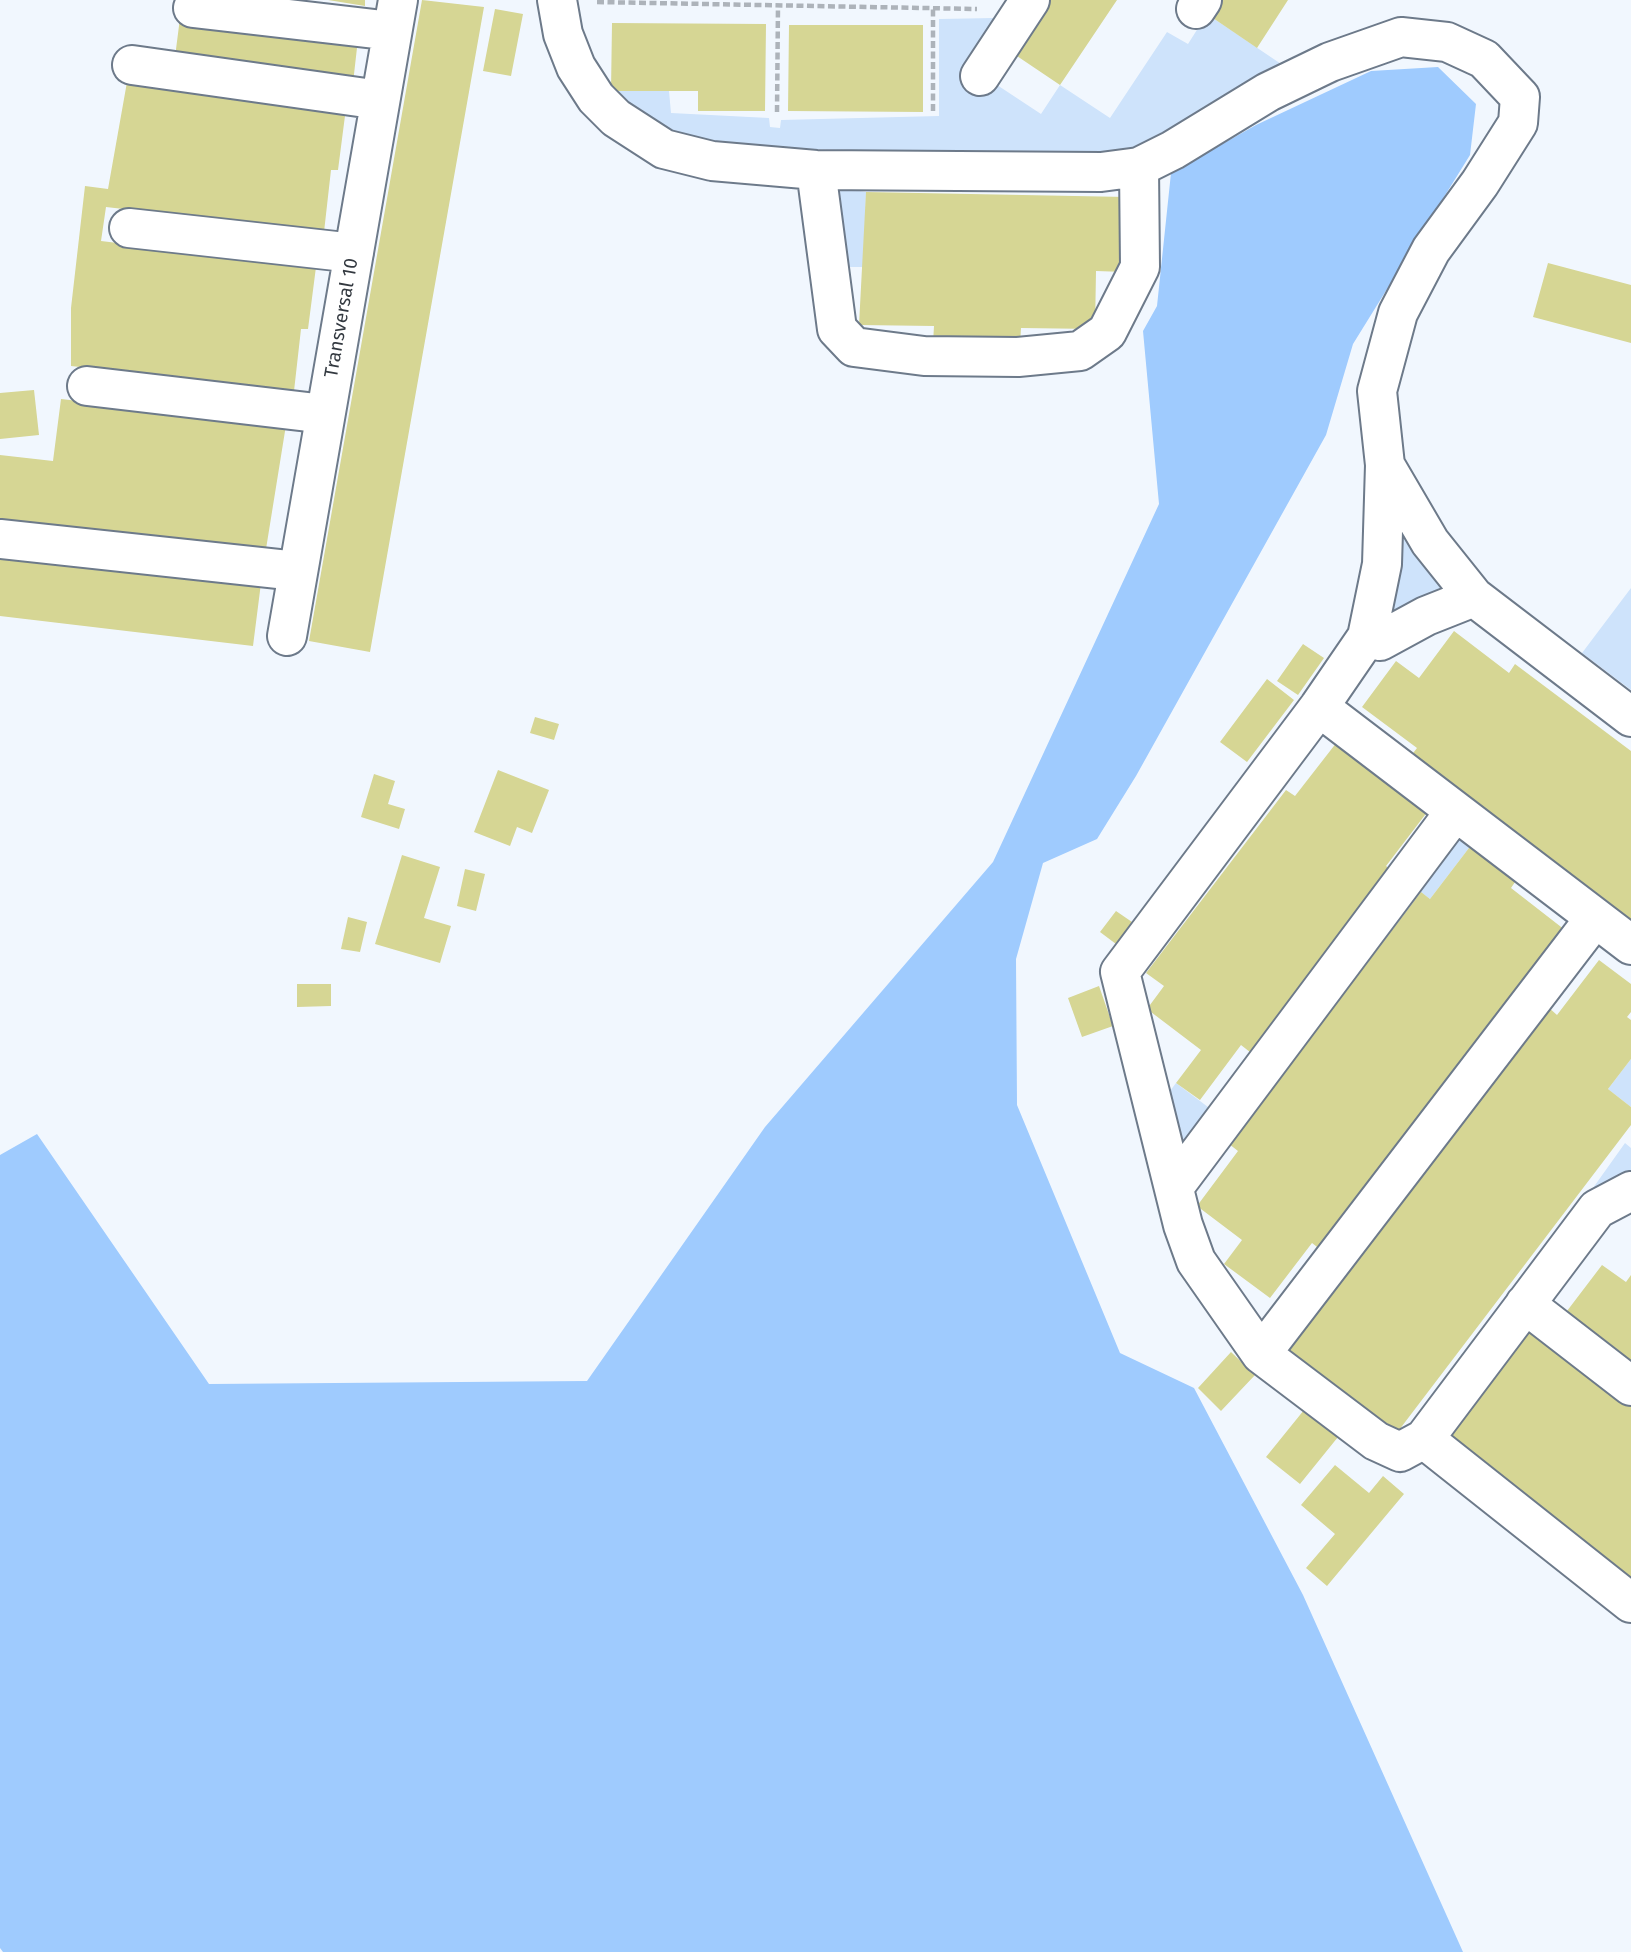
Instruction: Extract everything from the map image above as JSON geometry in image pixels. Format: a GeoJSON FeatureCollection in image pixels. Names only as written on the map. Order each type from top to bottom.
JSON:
{"type":"FeatureCollection","features":[{"type":"Feature","properties":{"kind":"street"},"geometry":{"type":"LineString","coordinates":[[573,1],[567,45],[576,67],[596,98],[616,118],[643,137],[685,156],[816,170],[1101,172],[1139,167],[1281,86],[1330,62],[1401,37],[1447,42],[1483,59],[1520,97],[1518,123],[1480,183],[1431,250],[1398,313],[1377,391],[1385,465],[1382,564],[1367,637],[1319,707],[1120,972],[1174,1187],[1196,1261],[1261,1354],[1377,1441],[1400,1452],[1424,1439],[1597,1209],[1631,1191]]}},
{"type":"Feature","properties":{"kind":"street"},"geometry":{"type":"LineString","coordinates":[[980,76],[1027,5]]}},
{"type":"Feature","properties":{"kind":"street"},"geometry":{"type":"LineString","coordinates":[[193,8],[395,15]]}},
{"type":"Feature","properties":{"kind":"street","name":"Transversal 10"},"geometry":{"type":"LineString","coordinates":[[286,636],[395,15]]}},
{"type":"Feature","properties":{"kind":"street"},"geometry":{"type":"LineString","coordinates":[[132,65],[380,100]]}},
{"type":"Feature","properties":{"kind":"street"},"geometry":{"type":"LineString","coordinates":[[816,170],[836,330],[854,347],[924,356],[1018,357],[1080,351],[1107,332],[1140,267],[1139,167]]}},
{"type":"Feature","properties":{"kind":"street"},"geometry":{"type":"LineString","coordinates":[[129,228],[354,253]]}},
{"type":"Feature","properties":{"kind":"street"},"geometry":{"type":"LineString","coordinates":[[87,386],[325,414]]}},
{"type":"Feature","properties":{"kind":"street"},"geometry":{"type":"LineString","coordinates":[[1385,465],[1430,542],[1474,597],[1631,717]]}},
{"type":"Feature","properties":{"kind":"street"},"geometry":{"type":"LineString","coordinates":[[0,539],[297,571]]}},
{"type":"Feature","properties":{"kind":"street"},"geometry":{"type":"LineString","coordinates":[[1367,637],[1380,641],[1426,616],[1474,597]]}},
{"type":"Feature","properties":{"kind":"street"},"geometry":{"type":"LineString","coordinates":[[1319,707],[1631,946]]}},
{"type":"Feature","properties":{"kind":"street"},"geometry":{"type":"LineString","coordinates":[[1174,1187],[1454,813]]}},
{"type":"Feature","properties":{"kind":"street"},"geometry":{"type":"LineString","coordinates":[[1261,1354],[1595,918]]}},
{"type":"Feature","properties":{"kind":"street"},"geometry":{"type":"LineString","coordinates":[[1525,1304],[1631,1386]]}},
{"type":"Feature","properties":{"kind":"street"},"geometry":{"type":"LineString","coordinates":[[1424,1439],[1631,1603]]}},
{"type":"Feature","properties":{"kind":"path"},"geometry":{"type":"LineString","coordinates":[[573,1],[933,9],[1027,5]]}},
{"type":"Feature","properties":{"kind":"path"},"geometry":{"type":"LineString","coordinates":[[777,112],[778,6]]}},
{"type":"Feature","properties":{"kind":"path"},"geometry":{"type":"LineString","coordinates":[[933,9],[933,111]]}},
{"type":"Feature","properties":{"kind":"shaded area"},"geometry":{"type":"Polygon","coordinates":[[[1207,14],[1287,68],[1137,148],[1071,159],[946,152],[696,147],[660,132],[611,91],[669,91],[671,113],[769,118],[770,127],[780,128],[781,120],[939,116],[939,19],[994,18],[1011,19],[991,81],[1041,114],[1060,85],[1110,118],[1167,32],[1188,44],[1207,14]]]}},
{"type":"Feature","properties":{"kind":"shaded area"},"geometry":{"type":"Polygon","coordinates":[[[1438,67],[1476,104],[1470,155],[1353,344],[1326,435],[1136,776],[1097,839],[1043,863],[1016,959],[1017,1105],[1120,1353],[1194,1388],[1303,1595],[1463,1952],[3,1952],[0,1948],[0,1155],[37,1134],[209,1384],[587,1381],[765,1127],[993,862],[1159,504],[1143,331],[1157,306],[1171,173],[1256,125],[1371,71],[1438,67]]]}},
{"type":"Feature","properties":{"kind":"shaded area"},"geometry":{"type":"Polygon","coordinates":[[[846,189],[866,192],[864,267],[850,267],[840,263],[833,194],[846,189]]]}},
{"type":"Feature","properties":{"kind":"shaded area"},"geometry":{"type":"Polygon","coordinates":[[[1403,525],[1450,593],[1385,622],[1403,525]]]}},
{"type":"Feature","properties":{"kind":"shaded area"},"geometry":{"type":"Polygon","coordinates":[[[1631,588],[1631,690],[1582,653],[1631,588]]]}},
{"type":"Feature","properties":{"kind":"shaded area"},"geometry":{"type":"Polygon","coordinates":[[[1459,832],[1472,844],[1430,899],[1414,887],[1459,832]]]}},
{"type":"Feature","properties":{"kind":"shaded area"},"geometry":{"type":"Polygon","coordinates":[[[1631,1059],[1631,1107],[1608,1089],[1631,1059]]]}},
{"type":"Feature","properties":{"kind":"shaded area"},"geometry":{"type":"Polygon","coordinates":[[[1176,1083],[1220,1116],[1182,1146],[1170,1091],[1176,1083]]]}},
{"type":"Feature","properties":{"kind":"shaded area"},"geometry":{"type":"Polygon","coordinates":[[[1625,1143],[1631,1148],[1631,1182],[1588,1195],[1625,1143]]]}},
{"type":"Feature","properties":{"kind":"building"},"geometry":{"type":"Polygon","coordinates":[[[328,0],[365,0],[365,6],[328,0]]]}},
{"type":"Feature","properties":{"kind":"building"},"geometry":{"type":"Polygon","coordinates":[[[422,0],[484,7],[370,652],[309,641],[422,0]]]}},
{"type":"Feature","properties":{"kind":"building"},"geometry":{"type":"Polygon","coordinates":[[[1045,0],[1117,0],[1060,85],[1011,52],[1045,0]]]}},
{"type":"Feature","properties":{"kind":"building"},"geometry":{"type":"Polygon","coordinates":[[[1217,0],[1288,0],[1257,48],[1207,14],[1217,0]]]}},
{"type":"Feature","properties":{"kind":"building"},"geometry":{"type":"Polygon","coordinates":[[[495,9],[523,14],[511,76],[483,71],[495,9]]]}},
{"type":"Feature","properties":{"kind":"building"},"geometry":{"type":"Polygon","coordinates":[[[180,18],[358,39],[353,83],[175,57],[180,18]]]}},
{"type":"Feature","properties":{"kind":"building"},"geometry":{"type":"Polygon","coordinates":[[[612,23],[766,24],[765,111],[698,111],[698,91],[611,91],[612,23]]]}},
{"type":"Feature","properties":{"kind":"building"},"geometry":{"type":"Polygon","coordinates":[[[789,25],[923,25],[923,112],[788,111],[789,25]]]}},
{"type":"Feature","properties":{"kind":"building"},"geometry":{"type":"Polygon","coordinates":[[[127,82],[346,108],[338,170],[331,170],[324,232],[106,207],[101,241],[316,267],[308,329],[301,329],[294,391],[71,366],[71,308],[85,186],[108,189],[127,82]]]}},
{"type":"Feature","properties":{"kind":"building"},"geometry":{"type":"Polygon","coordinates":[[[866,192],[1127,197],[1125,272],[1096,271],[1095,329],[1021,328],[1020,344],[933,343],[934,326],[859,325],[866,192]]]}},
{"type":"Feature","properties":{"kind":"building"},"geometry":{"type":"Polygon","coordinates":[[[1548,263],[1631,285],[1631,343],[1533,317],[1548,263]]]}},
{"type":"Feature","properties":{"kind":"building"},"geometry":{"type":"Polygon","coordinates":[[[34,390],[39,435],[0,439],[0,393],[34,390]]]}},
{"type":"Feature","properties":{"kind":"building"},"geometry":{"type":"Polygon","coordinates":[[[61,399],[286,425],[266,549],[12,520],[11,529],[0,528],[0,455],[53,461],[61,399]]]}},
{"type":"Feature","properties":{"kind":"building"},"geometry":{"type":"Polygon","coordinates":[[[0,552],[261,583],[253,646],[0,616],[0,552]]]}},
{"type":"Feature","properties":{"kind":"building"},"geometry":{"type":"Polygon","coordinates":[[[1454,631],[1509,673],[1515,664],[1631,751],[1631,923],[1410,757],[1417,748],[1362,707],[1396,661],[1419,678],[1454,631]]]}},
{"type":"Feature","properties":{"kind":"building"},"geometry":{"type":"Polygon","coordinates":[[[1303,644],[1324,658],[1298,695],[1277,681],[1303,644]]]}},
{"type":"Feature","properties":{"kind":"building"},"geometry":{"type":"Polygon","coordinates":[[[1267,679],[1294,700],[1247,762],[1220,742],[1267,679]]]}},
{"type":"Feature","properties":{"kind":"building"},"geometry":{"type":"Polygon","coordinates":[[[535,717],[559,724],[554,740],[530,733],[535,717]]]}},
{"type":"Feature","properties":{"kind":"building"},"geometry":{"type":"Polygon","coordinates":[[[1337,742],[1428,811],[1386,866],[1395,873],[1255,1056],[1241,1045],[1200,1100],[1176,1083],[1201,1050],[1147,1009],[1164,986],[1146,973],[1286,790],[1295,796],[1337,742]]]}},
{"type":"Feature","properties":{"kind":"building"},"geometry":{"type":"Polygon","coordinates":[[[498,770],[549,790],[532,833],[517,827],[510,846],[474,832],[498,770]]]}},
{"type":"Feature","properties":{"kind":"building"},"geometry":{"type":"Polygon","coordinates":[[[374,774],[395,781],[388,804],[405,809],[399,829],[361,817],[374,774]]]}},
{"type":"Feature","properties":{"kind":"building"},"geometry":{"type":"Polygon","coordinates":[[[1472,844],[1517,879],[1511,888],[1565,930],[1321,1250],[1312,1243],[1270,1298],[1224,1264],[1242,1240],[1197,1206],[1238,1151],[1229,1144],[1421,892],[1430,899],[1472,844]]]}},
{"type":"Feature","properties":{"kind":"building"},"geometry":{"type":"Polygon","coordinates":[[[402,855],[440,867],[424,918],[451,926],[440,963],[375,944],[402,855]]]}},
{"type":"Feature","properties":{"kind":"building"},"geometry":{"type":"Polygon","coordinates":[[[465,869],[485,874],[476,911],[457,906],[465,869]]]}},
{"type":"Feature","properties":{"kind":"building"},"geometry":{"type":"Polygon","coordinates":[[[1116,911],[1132,922],[1116,944],[1100,932],[1116,911]]]}},
{"type":"Feature","properties":{"kind":"building"},"geometry":{"type":"Polygon","coordinates":[[[348,917],[367,922],[360,952],[341,949],[348,917]]]}},
{"type":"Feature","properties":{"kind":"building"},"geometry":{"type":"Polygon","coordinates":[[[1599,960],[1631,984],[1631,1012],[1627,1017],[1631,1020],[1631,1059],[1608,1089],[1631,1107],[1631,1125],[1396,1434],[1287,1350],[1548,1007],[1557,1015],[1599,960]]]}},
{"type":"Feature","properties":{"kind":"building"},"geometry":{"type":"Polygon","coordinates":[[[297,984],[331,984],[331,1006],[297,1007],[297,984]]]}},
{"type":"Feature","properties":{"kind":"building"},"geometry":{"type":"Polygon","coordinates":[[[1099,986],[1113,1026],[1082,1037],[1068,998],[1099,986]]]}},
{"type":"Feature","properties":{"kind":"building"},"geometry":{"type":"Polygon","coordinates":[[[1602,1265],[1626,1282],[1631,1275],[1631,1373],[1615,1361],[1622,1353],[1567,1311],[1602,1265]]]}},
{"type":"Feature","properties":{"kind":"building"},"geometry":{"type":"Polygon","coordinates":[[[1531,1328],[1631,1405],[1631,1578],[1448,1437],[1531,1328]]]}},
{"type":"Feature","properties":{"kind":"building"},"geometry":{"type":"Polygon","coordinates":[[[1231,1352],[1255,1375],[1221,1411],[1198,1388],[1231,1352]]]}},
{"type":"Feature","properties":{"kind":"building"},"geometry":{"type":"Polygon","coordinates":[[[1304,1410],[1338,1437],[1300,1484],[1266,1457],[1304,1410]]]}},
{"type":"Feature","properties":{"kind":"building"},"geometry":{"type":"Polygon","coordinates":[[[1335,1465],[1369,1493],[1383,1476],[1404,1494],[1327,1586],[1306,1568],[1335,1534],[1301,1505],[1335,1465]]]}}]}
